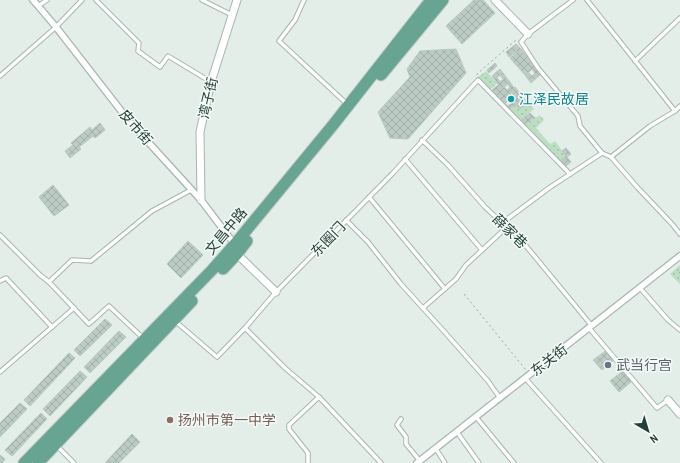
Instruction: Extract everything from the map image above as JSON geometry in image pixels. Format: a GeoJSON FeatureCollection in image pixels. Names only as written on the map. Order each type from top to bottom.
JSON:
{"type":"FeatureCollection","features":[{"type":"Feature","properties":{"kind":"main road","name":"文昌中路"},"geometry":{"type":"LineString","coordinates":[[24,463],[212,270],[236,249],[431,0]]}},
{"type":"Feature","properties":{"kind":"main road","name":"文昌中路"},"geometry":{"type":"LineString","coordinates":[[38,463],[174,320],[337,129],[443,0]]}},
{"type":"Feature","properties":{"kind":"street","name":"皮市街"},"geometry":{"type":"LineString","coordinates":[[33,0],[56,27],[129,121],[201,200],[236,249]]}},
{"type":"Feature","properties":{"kind":"street","name":"湾子街"},"geometry":{"type":"LineString","coordinates":[[201,200],[200,132],[211,82],[237,0]]}},
{"type":"Feature","properties":{"kind":"street"},"geometry":{"type":"LineString","coordinates":[[495,0],[528,34]]}},
{"type":"Feature","properties":{"kind":"street"},"geometry":{"type":"LineString","coordinates":[[236,249],[276,292]]}},
{"type":"Feature","properties":{"kind":"street","name":"东关街"},"geometry":{"type":"LineString","coordinates":[[419,462],[680,256]]}},
{"type":"Feature","properties":{"kind":"street"},"geometry":{"type":"LineString","coordinates":[[668,400],[680,414]]}},
{"type":"Feature","properties":{"kind":"lane"},"geometry":{"type":"LineString","coordinates":[[38,6],[47,0]]}},
{"type":"Feature","properties":{"kind":"lane"},"geometry":{"type":"LineString","coordinates":[[0,76],[56,27],[82,0]]}},
{"type":"Feature","properties":{"kind":"lane"},"geometry":{"type":"LineString","coordinates":[[96,0],[139,43],[138,51],[160,67],[168,56],[211,82]]}},
{"type":"Feature","properties":{"kind":"lane"},"geometry":{"type":"LineString","coordinates":[[202,0],[232,15]]}},
{"type":"Feature","properties":{"kind":"lane"},"geometry":{"type":"LineString","coordinates":[[304,0],[295,20],[279,41],[348,105]]}},
{"type":"Feature","properties":{"kind":"lane"},"geometry":{"type":"LineString","coordinates":[[573,0],[528,34],[521,42],[538,68],[578,116],[580,126],[602,153],[611,157],[680,234]]}},
{"type":"Feature","properties":{"kind":"lane"},"geometry":{"type":"LineString","coordinates":[[587,0],[675,111]]}},
{"type":"Feature","properties":{"kind":"lane"},"geometry":{"type":"LineString","coordinates":[[635,61],[680,18]]}},
{"type":"Feature","properties":{"kind":"lane"},"geometry":{"type":"LineString","coordinates":[[478,80],[570,174]]}},
{"type":"Feature","properties":{"kind":"lane","name":"东圈门"},"geometry":{"type":"LineString","coordinates":[[174,320],[217,357],[245,328],[276,292],[405,160],[478,80]]}},
{"type":"Feature","properties":{"kind":"lane"},"geometry":{"type":"LineString","coordinates":[[611,157],[650,126],[675,111],[680,106]]}},
{"type":"Feature","properties":{"kind":"lane","name":"薛家巷"},"geometry":{"type":"LineString","coordinates":[[422,140],[448,165],[485,207],[517,235],[657,408],[668,400]]}},
{"type":"Feature","properties":{"kind":"lane"},"geometry":{"type":"LineString","coordinates":[[502,223],[549,188],[602,153]]}},
{"type":"Feature","properties":{"kind":"lane"},"geometry":{"type":"LineString","coordinates":[[405,160],[482,250]]}},
{"type":"Feature","properties":{"kind":"lane"},"geometry":{"type":"LineString","coordinates":[[49,282],[72,260],[91,260],[152,211],[191,190]]}},
{"type":"Feature","properties":{"kind":"lane"},"geometry":{"type":"LineString","coordinates":[[369,197],[445,289]]}},
{"type":"Feature","properties":{"kind":"lane"},"geometry":{"type":"LineString","coordinates":[[346,220],[368,242],[401,284],[488,381],[500,398]]}},
{"type":"Feature","properties":{"kind":"lane"},"geometry":{"type":"LineString","coordinates":[[423,308],[456,279],[466,265],[507,227]]}},
{"type":"Feature","properties":{"kind":"lane"},"geometry":{"type":"LineString","coordinates":[[0,235],[49,282],[89,324],[109,306],[144,339]]}},
{"type":"Feature","properties":{"kind":"lane"},"geometry":{"type":"LineString","coordinates":[[0,281],[6,278],[52,327]]}},
{"type":"Feature","properties":{"kind":"lane"},"geometry":{"type":"LineString","coordinates":[[640,288],[668,320],[680,330]]}},
{"type":"Feature","properties":{"kind":"lane"},"geometry":{"type":"LineString","coordinates":[[0,372],[74,308]]}},
{"type":"Feature","properties":{"kind":"lane"},"geometry":{"type":"LineString","coordinates":[[245,328],[285,368],[319,397],[381,463]]}},
{"type":"Feature","properties":{"kind":"lane"},"geometry":{"type":"LineString","coordinates":[[528,376],[601,463]]}},
{"type":"Feature","properties":{"kind":"lane"},"geometry":{"type":"LineString","coordinates":[[308,463],[308,453],[289,430],[289,425],[319,397]]}},
{"type":"Feature","properties":{"kind":"lane"},"geometry":{"type":"LineString","coordinates":[[476,417],[514,463]]}},
{"type":"Feature","properties":{"kind":"lane"},"geometry":{"type":"LineString","coordinates":[[401,419],[397,426],[406,437],[406,444],[419,462]]}},
{"type":"Feature","properties":{"kind":"lane"},"geometry":{"type":"LineString","coordinates":[[457,432],[479,463]]}},
{"type":"Feature","properties":{"kind":"lane"},"geometry":{"type":"LineString","coordinates":[[55,444],[74,463]]}},
{"type":"Feature","properties":{"kind":"lane"},"geometry":{"type":"LineString","coordinates":[[436,449],[445,463]]}},
{"type":"Feature","properties":{"kind":"path"},"geometry":{"type":"LineString","coordinates":[[478,80],[477,74],[524,34],[528,34]]}},
{"type":"Feature","properties":{"kind":"path"},"geometry":{"type":"LineString","coordinates":[[464,294],[528,376]]}},
{"type":"Feature","properties":{"kind":"green space"},"geometry":{"type":"Polygon","coordinates":[[[486,71],[497,83],[490,90],[478,77],[486,71]]]}},
{"type":"Feature","properties":{"kind":"green space"},"geometry":{"type":"Polygon","coordinates":[[[528,102],[534,109],[520,121],[508,110],[515,104],[520,109],[528,102]]]}},
{"type":"Feature","properties":{"kind":"green space"},"geometry":{"type":"Polygon","coordinates":[[[540,115],[544,120],[536,128],[550,144],[555,141],[566,156],[561,160],[566,166],[565,167],[524,125],[534,117],[540,115]]]}},
{"type":"Feature","properties":{"kind":"green space"},"geometry":{"type":"Polygon","coordinates":[[[680,265],[680,284],[670,274],[680,265]]]}},
{"type":"Feature","properties":{"kind":"building"},"geometry":{"type":"Polygon","coordinates":[[[474,0],[483,0],[495,13],[462,44],[446,26],[474,0]]]}},
{"type":"Feature","properties":{"kind":"building"},"geometry":{"type":"Polygon","coordinates":[[[516,44],[521,49],[509,57],[506,52],[516,44]]]}},
{"type":"Feature","properties":{"kind":"building"},"geometry":{"type":"Polygon","coordinates":[[[456,49],[466,73],[408,139],[390,138],[378,112],[410,77],[407,69],[420,51],[456,49]]]}},
{"type":"Feature","properties":{"kind":"building"},"geometry":{"type":"Polygon","coordinates":[[[521,49],[535,67],[525,75],[510,58],[521,49]]]}},
{"type":"Feature","properties":{"kind":"building"},"geometry":{"type":"Polygon","coordinates":[[[495,63],[497,66],[489,73],[487,70],[495,63]]]}},
{"type":"Feature","properties":{"kind":"building"},"geometry":{"type":"Polygon","coordinates":[[[535,67],[541,74],[531,83],[525,75],[528,72],[532,76],[535,73],[532,69],[535,67]]]}},
{"type":"Feature","properties":{"kind":"building"},"geometry":{"type":"Polygon","coordinates":[[[500,69],[506,77],[503,79],[500,75],[497,78],[500,81],[498,84],[492,76],[500,69]]]}},
{"type":"Feature","properties":{"kind":"building"},"geometry":{"type":"Polygon","coordinates":[[[506,77],[510,82],[502,89],[498,84],[506,77]]]}},
{"type":"Feature","properties":{"kind":"building"},"geometry":{"type":"Polygon","coordinates":[[[510,82],[514,88],[507,94],[502,89],[504,87],[507,90],[510,87],[508,84],[510,82]]]}},
{"type":"Feature","properties":{"kind":"building"},"geometry":{"type":"Polygon","coordinates":[[[498,85],[515,104],[508,110],[491,91],[498,85]],[[508,101],[505,103],[507,106],[511,104],[508,101]]]}},
{"type":"Feature","properties":{"kind":"building"},"geometry":{"type":"Polygon","coordinates":[[[515,87],[518,91],[510,98],[507,94],[515,87]]]}},
{"type":"Feature","properties":{"kind":"building"},"geometry":{"type":"Polygon","coordinates":[[[518,91],[524,98],[516,105],[510,98],[512,95],[513,97],[517,94],[515,93],[518,91]]]}},
{"type":"Feature","properties":{"kind":"building"},"geometry":{"type":"Polygon","coordinates":[[[524,98],[528,102],[520,109],[516,105],[518,103],[520,104],[524,98]]]}},
{"type":"Feature","properties":{"kind":"building"},"geometry":{"type":"Polygon","coordinates":[[[530,113],[534,117],[524,125],[520,121],[530,113]]]}},
{"type":"Feature","properties":{"kind":"building"},"geometry":{"type":"Polygon","coordinates":[[[100,123],[105,130],[95,138],[93,136],[79,147],[81,149],[70,158],[65,151],[73,145],[71,143],[90,127],[92,130],[100,123]]]}},
{"type":"Feature","properties":{"kind":"building"},"geometry":{"type":"Polygon","coordinates":[[[566,148],[571,154],[567,157],[562,151],[566,148]]]}},
{"type":"Feature","properties":{"kind":"building"},"geometry":{"type":"Polygon","coordinates":[[[566,156],[571,162],[566,166],[561,160],[566,156]]]}},
{"type":"Feature","properties":{"kind":"building"},"geometry":{"type":"Polygon","coordinates":[[[53,185],[69,205],[54,216],[39,197],[53,185]]]}},
{"type":"Feature","properties":{"kind":"building"},"geometry":{"type":"Polygon","coordinates":[[[188,241],[203,255],[181,278],[167,264],[188,241]]]}},
{"type":"Feature","properties":{"kind":"building"},"geometry":{"type":"Polygon","coordinates":[[[105,319],[112,325],[80,356],[74,350],[105,319]]]}},
{"type":"Feature","properties":{"kind":"building"},"geometry":{"type":"Polygon","coordinates":[[[119,331],[126,337],[90,373],[84,367],[119,331]]]}},
{"type":"Feature","properties":{"kind":"building"},"geometry":{"type":"Polygon","coordinates":[[[607,350],[614,360],[602,370],[593,360],[607,350]]]}},
{"type":"Feature","properties":{"kind":"building"},"geometry":{"type":"Polygon","coordinates":[[[69,353],[75,358],[30,406],[24,400],[69,353]]]}},
{"type":"Feature","properties":{"kind":"building"},"geometry":{"type":"Polygon","coordinates":[[[80,371],[87,377],[50,416],[43,409],[80,371]]]}},
{"type":"Feature","properties":{"kind":"building"},"geometry":{"type":"Polygon","coordinates":[[[623,371],[631,382],[619,392],[610,381],[623,371]]]}},
{"type":"Feature","properties":{"kind":"building"},"geometry":{"type":"Polygon","coordinates":[[[20,403],[27,409],[0,437],[0,423],[20,403]]]}},
{"type":"Feature","properties":{"kind":"building"},"geometry":{"type":"Polygon","coordinates":[[[41,413],[47,419],[12,456],[5,450],[41,413]]]}},
{"type":"Feature","properties":{"kind":"building"},"geometry":{"type":"Polygon","coordinates":[[[132,434],[140,442],[119,463],[105,463],[132,434]]]}},
{"type":"Feature","properties":{"kind":"building"},"geometry":{"type":"Polygon","coordinates":[[[0,455],[5,459],[2,463],[0,463],[0,455]]]}},
{"type":"Feature","properties":{"kind":"place","name":"江泽民故居"},"geometry":{"type":"Point","coordinates":[511,99]}},
{"type":"Feature","properties":{"kind":"place","name":"武当行宫"},"geometry":{"type":"Point","coordinates":[608,365]}},
{"type":"Feature","properties":{"kind":"place","name":"扬州市第一中学"},"geometry":{"type":"Point","coordinates":[170,420]}}]}
